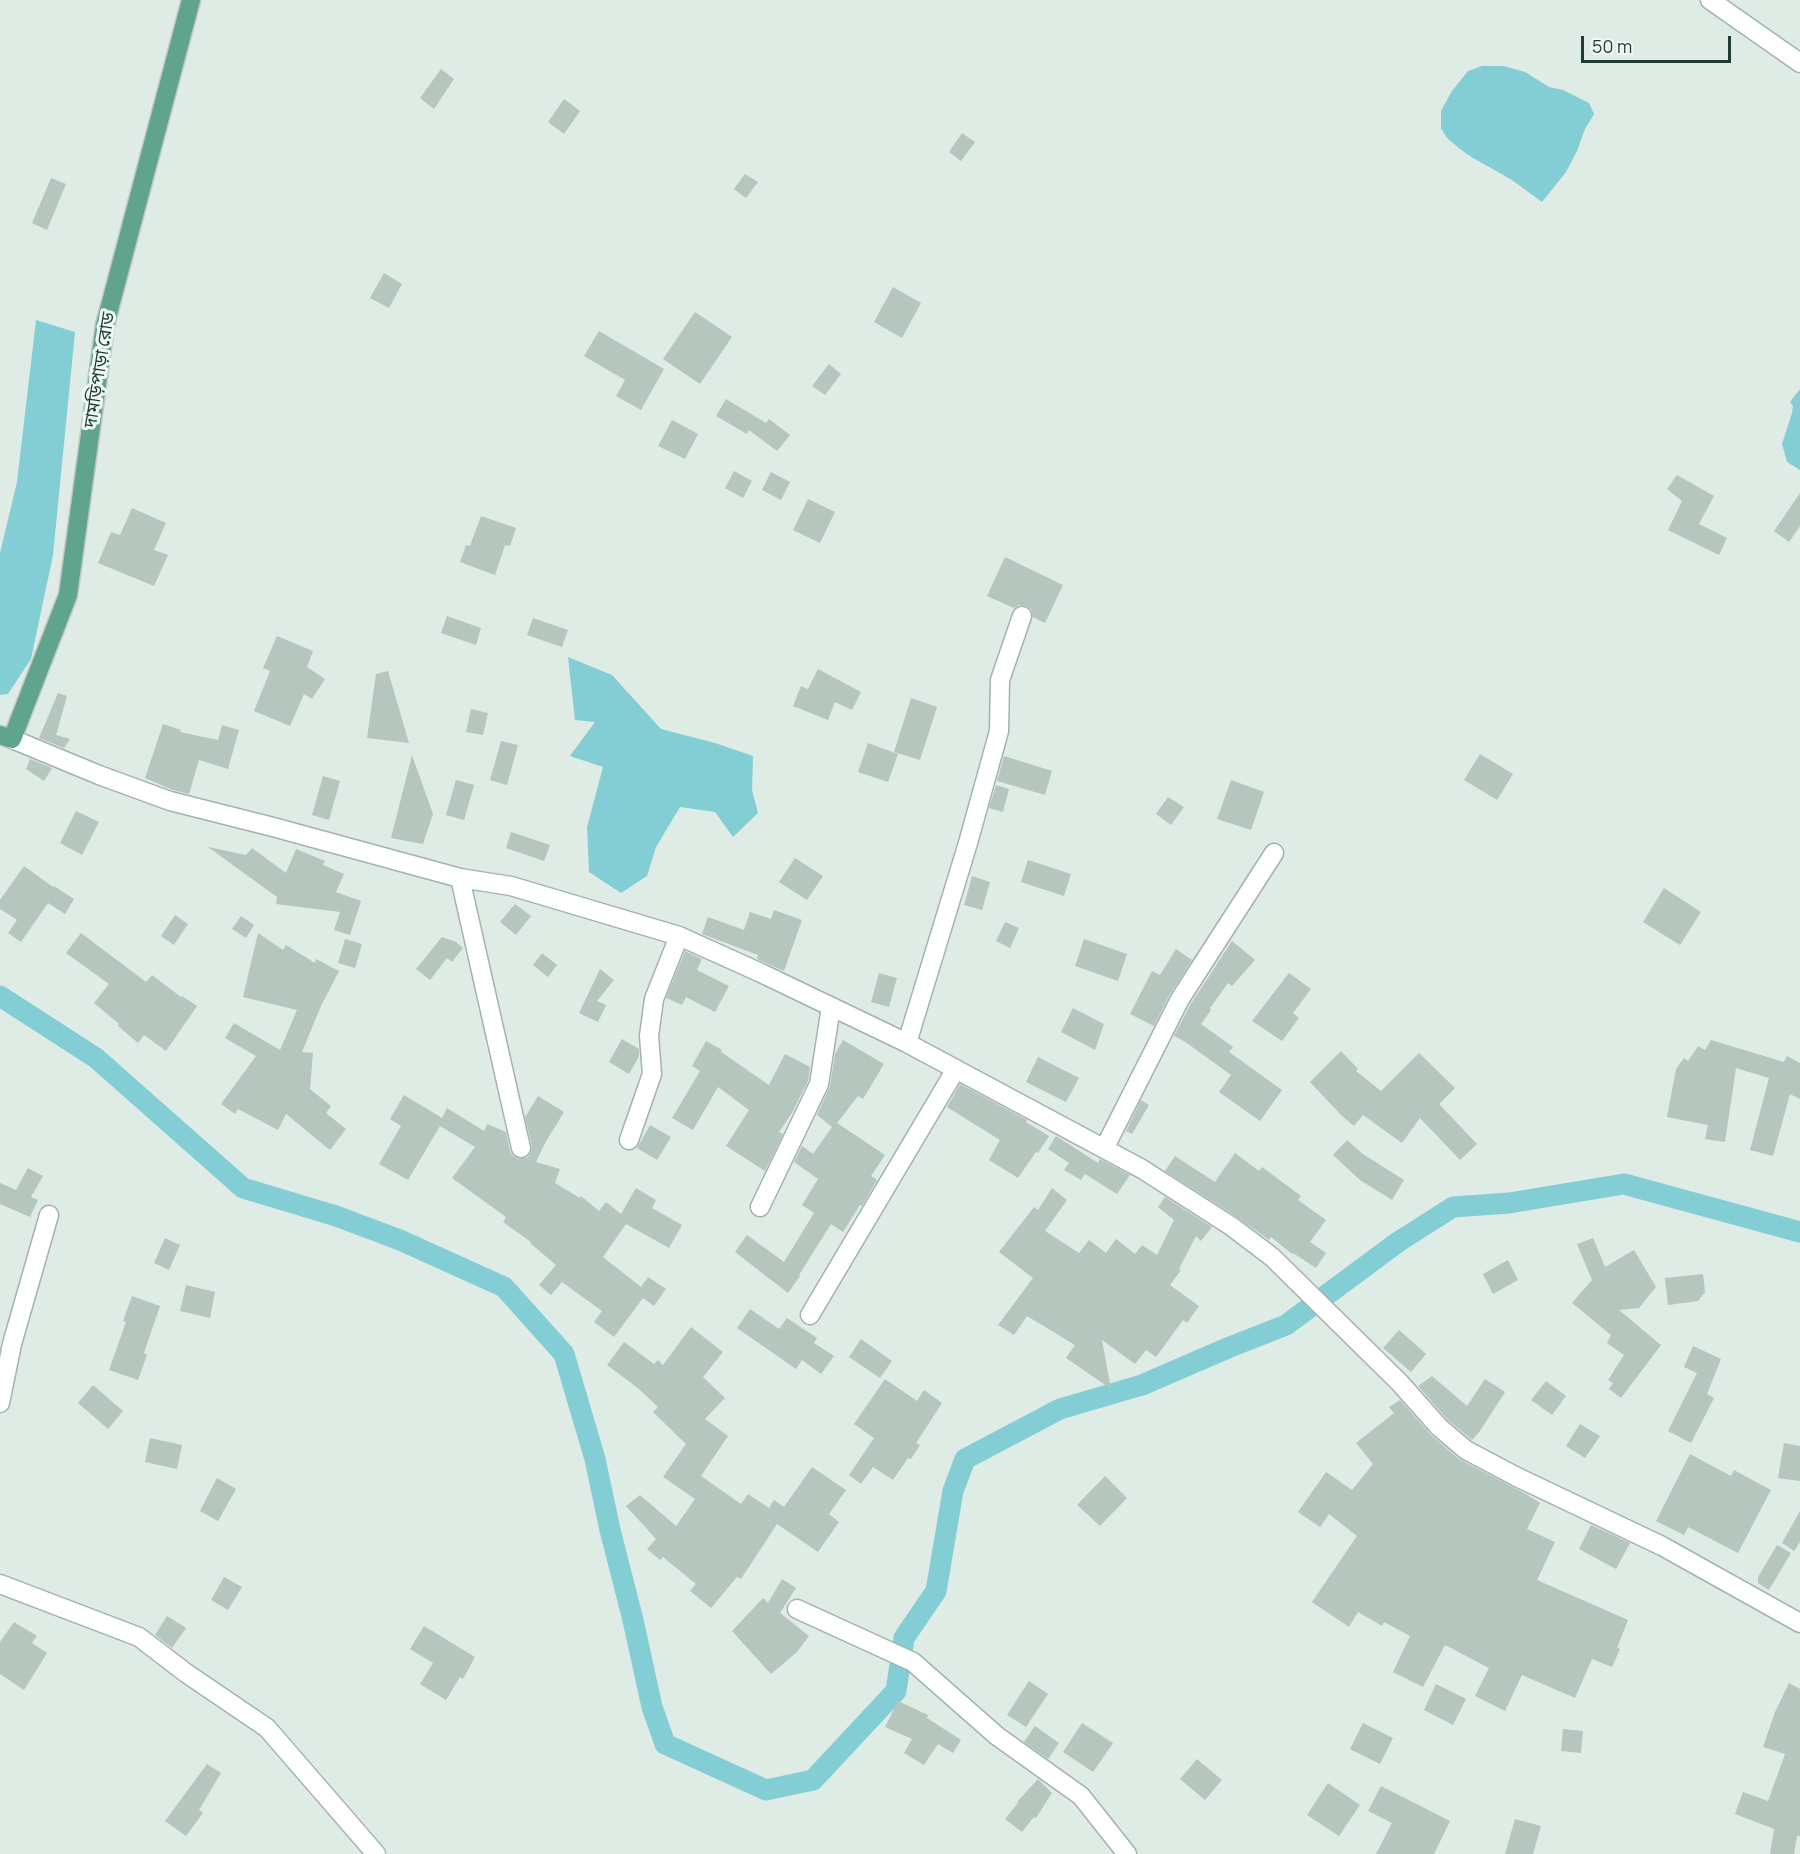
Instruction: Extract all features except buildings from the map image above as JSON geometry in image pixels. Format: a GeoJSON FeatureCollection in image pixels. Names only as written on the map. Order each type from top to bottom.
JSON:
{"type":"FeatureCollection","features":[{"type":"Feature","properties":{"kind":"main road","name":"দামড়িপাড়া রোড"},"geometry":{"type":"LineString","coordinates":[[6,737],[68,595],[105,325],[191,0]]}},
{"type":"Feature","properties":{"kind":"street"},"geometry":{"type":"LineString","coordinates":[[1710,0],[1800,63]]}},
{"type":"Feature","properties":{"kind":"street"},"geometry":{"type":"LineString","coordinates":[[908,1043],[999,731],[1000,680],[1022,616]]}},
{"type":"Feature","properties":{"kind":"street"},"geometry":{"type":"LineString","coordinates":[[6,737],[170,801],[460,878],[511,886],[679,936],[908,1043],[1142,1169],[1221,1219],[1272,1257],[1400,1383],[1439,1427],[1466,1450],[1517,1477],[1662,1546],[1800,1623]]}},
{"type":"Feature","properties":{"kind":"street"},"geometry":{"type":"LineString","coordinates":[[1104,1149],[1180,999],[1274,853]]}},
{"type":"Feature","properties":{"kind":"street"},"geometry":{"type":"LineString","coordinates":[[460,878],[521,1148]]}},
{"type":"Feature","properties":{"kind":"street"},"geometry":{"type":"LineString","coordinates":[[629,1140],[652,1074],[649,1036],[654,999],[679,936]]}},
{"type":"Feature","properties":{"kind":"street"},"geometry":{"type":"LineString","coordinates":[[760,1207],[819,1084],[831,1007]]}},
{"type":"Feature","properties":{"kind":"street"},"geometry":{"type":"LineString","coordinates":[[810,1315],[956,1069]]}},
{"type":"Feature","properties":{"kind":"street"},"geometry":{"type":"LineString","coordinates":[[0,1403],[12,1344],[49,1215]]}},
{"type":"Feature","properties":{"kind":"street"},"geometry":{"type":"LineString","coordinates":[[0,1584],[139,1637],[186,1673],[267,1728],[376,1854]]}},
{"type":"Feature","properties":{"kind":"street"},"geometry":{"type":"LineString","coordinates":[[797,1609],[913,1662],[997,1736],[1081,1796],[1127,1854]]}},
{"type":"Feature","properties":{"kind":"water"},"geometry":{"type":"Polygon","coordinates":[[[1482,66],[1504,66],[1525,72],[1549,87],[1563,90],[1589,103],[1594,114],[1566,172],[1542,202],[1512,180],[1460,149],[1447,138],[1441,128],[1441,111],[1452,91],[1468,71],[1482,66]]]}},
{"type":"Feature","properties":{"kind":"water"},"geometry":{"type":"Polygon","coordinates":[[[36,320],[75,332],[53,555],[31,659],[8,694],[0,695],[0,553],[17,482],[36,320]]]}},
{"type":"Feature","properties":{"kind":"water"},"geometry":{"type":"Polygon","coordinates":[[[1800,389],[1800,470],[1787,462],[1782,444],[1792,413],[1793,406],[1790,402],[1800,389]]]}},
{"type":"Feature","properties":{"kind":"water"},"geometry":{"type":"Polygon","coordinates":[[[568,657],[612,675],[661,729],[753,756],[752,790],[758,813],[733,837],[715,812],[680,807],[656,847],[647,876],[621,893],[589,872],[587,827],[603,767],[570,756],[595,722],[575,720],[568,657]]]}},
{"type":"Feature","properties":{"kind":"waterway"},"geometry":{"type":"LineString","coordinates":[[0,996],[96,1058],[243,1188],[336,1216],[400,1240],[504,1287],[564,1354],[595,1459],[652,1707],[665,1744],[766,1790],[813,1780],[896,1691],[904,1638],[936,1591],[953,1491],[965,1459],[1060,1409],[1142,1385],[1286,1325],[1398,1242],[1453,1207],[1509,1203],[1624,1184],[1800,1232]]}}]}
